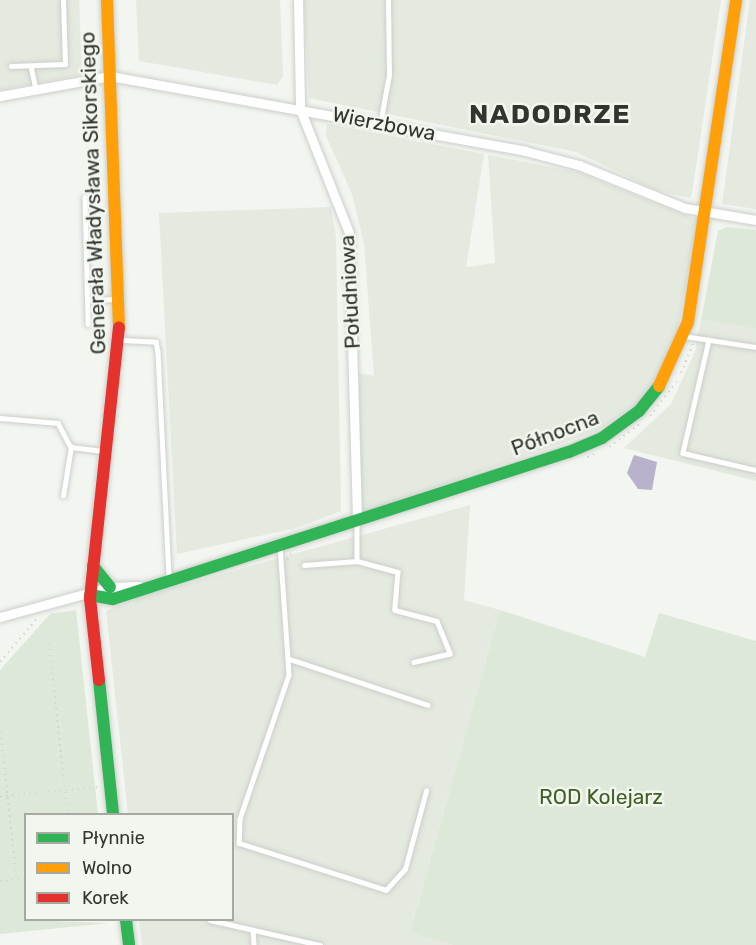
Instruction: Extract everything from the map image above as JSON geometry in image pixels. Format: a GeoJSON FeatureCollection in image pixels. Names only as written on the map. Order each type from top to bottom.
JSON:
{"type":"FeatureCollection","features":[{"type":"Feature","properties":{"kind":"street","name":"Generała Władysława Sikorskiego"},"geometry":{"type":"LineString","coordinates":[[107,0],[120,340],[93,566],[90,621],[113,813]]}},
{"type":"Feature","properties":{"kind":"street","name":"Południowa"},"geometry":{"type":"LineString","coordinates":[[298,0],[300,109],[349,233],[357,520]]}},
{"type":"Feature","properties":{"kind":"street","name":"Północna"},"geometry":{"type":"LineString","coordinates":[[108,593],[169,578],[280,545],[602,438],[657,392],[690,337],[704,212],[736,0]]}},
{"type":"Feature","properties":{"kind":"street","name":"Wierzbowa"},"geometry":{"type":"LineString","coordinates":[[0,96],[110,76],[300,109],[560,159],[704,212],[756,220]]}},
{"type":"Feature","properties":{"kind":"street"},"geometry":{"type":"LineString","coordinates":[[93,566],[108,593]]}},
{"type":"Feature","properties":{"kind":"street"},"geometry":{"type":"LineString","coordinates":[[0,617],[45,608],[90,595],[108,593]]}},
{"type":"Feature","properties":{"kind":"street"},"geometry":{"type":"LineString","coordinates":[[90,621],[108,593]]}},
{"type":"Feature","properties":{"kind":"street"},"geometry":{"type":"LineString","coordinates":[[126,921],[129,945]]}},
{"type":"Feature","properties":{"kind":"lane"},"geometry":{"type":"LineString","coordinates":[[10,66],[65,64],[63,0]]}},
{"type":"Feature","properties":{"kind":"lane"},"geometry":{"type":"LineString","coordinates":[[380,124],[388,75],[388,0]]}},
{"type":"Feature","properties":{"kind":"lane"},"geometry":{"type":"LineString","coordinates":[[31,66],[36,89]]}},
{"type":"Feature","properties":{"kind":"lane"},"geometry":{"type":"LineString","coordinates":[[85,197],[88,324]]}},
{"type":"Feature","properties":{"kind":"lane"},"geometry":{"type":"LineString","coordinates":[[88,300],[119,299]]}},
{"type":"Feature","properties":{"kind":"lane"},"geometry":{"type":"LineString","coordinates":[[690,337],[756,347]]}},
{"type":"Feature","properties":{"kind":"lane"},"geometry":{"type":"LineString","coordinates":[[120,340],[156,342],[169,578]]}},
{"type":"Feature","properties":{"kind":"lane"},"geometry":{"type":"LineString","coordinates":[[709,340],[683,453],[756,470]]}},
{"type":"Feature","properties":{"kind":"lane"},"geometry":{"type":"LineString","coordinates":[[0,418],[58,423],[71,447],[63,496]]}},
{"type":"Feature","properties":{"kind":"lane"},"geometry":{"type":"LineString","coordinates":[[71,447],[108,452]]}},
{"type":"Feature","properties":{"kind":"lane"},"geometry":{"type":"LineString","coordinates":[[357,520],[357,561]]}},
{"type":"Feature","properties":{"kind":"lane"},"geometry":{"type":"LineString","coordinates":[[280,545],[291,659],[285,696],[240,819],[239,843],[386,890],[405,869],[426,791]]}},
{"type":"Feature","properties":{"kind":"lane"},"geometry":{"type":"LineString","coordinates":[[304,565],[357,561],[398,572],[395,610],[437,621],[450,654],[414,662]]}},
{"type":"Feature","properties":{"kind":"lane"},"geometry":{"type":"LineString","coordinates":[[291,659],[428,705]]}},
{"type":"Feature","properties":{"kind":"lane"},"geometry":{"type":"LineString","coordinates":[[221,921],[320,945]]}},
{"type":"Feature","properties":{"kind":"lane"},"geometry":{"type":"LineString","coordinates":[[253,930],[254,945]]}},
{"type":"Feature","properties":{"kind":"path"},"geometry":{"type":"LineString","coordinates":[[582,459],[614,444],[652,414],[672,390],[690,337]]}},
{"type":"Feature","properties":{"kind":"path"},"geometry":{"type":"LineString","coordinates":[[282,561],[291,560],[295,548]]}},
{"type":"Feature","properties":{"kind":"path"},"geometry":{"type":"LineString","coordinates":[[0,662],[45,608]]}},
{"type":"Feature","properties":{"kind":"path"},"geometry":{"type":"LineString","coordinates":[[49,643],[68,813]]}},
{"type":"Feature","properties":{"kind":"path"},"geometry":{"type":"LineString","coordinates":[[0,726],[17,879]]}},
{"type":"Feature","properties":{"kind":"path"},"geometry":{"type":"LineString","coordinates":[[0,796],[109,786]]}},
{"type":"Feature","properties":{"kind":"path"},"geometry":{"type":"LineString","coordinates":[[0,881],[24,878]]}},
{"type":"Feature","properties":{"kind":"shaded area"},"geometry":{"type":"Polygon","coordinates":[[[0,0],[79,0],[82,75],[0,90],[0,0]]]}},
{"type":"Feature","properties":{"kind":"shaded area"},"geometry":{"type":"Polygon","coordinates":[[[136,0],[280,0],[283,76],[277,85],[139,61],[136,0]]]}},
{"type":"Feature","properties":{"kind":"shaded area"},"geometry":{"type":"Polygon","coordinates":[[[304,0],[721,0],[690,198],[656,190],[576,152],[309,98],[304,0]]]}},
{"type":"Feature","properties":{"kind":"shaded area"},"geometry":{"type":"Polygon","coordinates":[[[750,0],[756,0],[756,209],[722,204],[750,0]]]}},
{"type":"Feature","properties":{"kind":"shaded area"},"geometry":{"type":"Polygon","coordinates":[[[327,124],[484,154],[466,267],[495,263],[488,155],[577,172],[698,220],[675,343],[645,398],[597,431],[362,513],[359,373],[374,376],[364,244],[352,194],[326,136],[327,124]]]}},
{"type":"Feature","properties":{"kind":"shaded area"},"geometry":{"type":"Polygon","coordinates":[[[331,207],[336,237],[341,511],[296,528],[177,554],[159,213],[331,207]]]}},
{"type":"Feature","properties":{"kind":"shaded area"},"geometry":{"type":"Polygon","coordinates":[[[701,320],[756,329],[756,481],[624,448],[671,404],[695,352],[701,320]]]}},
{"type":"Feature","properties":{"kind":"shaded area"},"geometry":{"type":"Polygon","coordinates":[[[634,455],[657,462],[652,490],[638,489],[627,473],[634,455]]]}},
{"type":"Feature","properties":{"kind":"shaded area"},"geometry":{"type":"Polygon","coordinates":[[[470,505],[464,600],[500,610],[410,931],[453,945],[142,945],[139,921],[234,921],[234,813],[128,813],[106,611],[143,596],[470,505]]]}},
{"type":"Feature","properties":{"kind":"green space"},"geometry":{"type":"Polygon","coordinates":[[[727,227],[756,230],[756,329],[701,320],[718,231],[727,227]]]}},
{"type":"Feature","properties":{"kind":"green space"},"geometry":{"type":"Polygon","coordinates":[[[76,610],[98,813],[24,813],[24,921],[109,923],[0,934],[0,670],[50,614],[76,610]]]}},
{"type":"Feature","properties":{"kind":"green space","name":"ROD Kolejarz"},"geometry":{"type":"Polygon","coordinates":[[[500,610],[645,657],[659,613],[756,641],[756,945],[453,945],[410,932],[500,610]]]}},
{"type":"Feature","properties":{"kind":"traffic: fast"},"geometry":{"type":"LineString","coordinates":[[90,595],[113,599],[569,452],[602,438],[639,411],[659,386]]}},
{"type":"Feature","properties":{"kind":"traffic: fast"},"geometry":{"type":"LineString","coordinates":[[93,566],[110,587]]}},
{"type":"Feature","properties":{"kind":"traffic: fast"},"geometry":{"type":"LineString","coordinates":[[99,680],[113,813]]}},
{"type":"Feature","properties":{"kind":"traffic: fast"},"geometry":{"type":"LineString","coordinates":[[126,921],[129,945]]}},
{"type":"Feature","properties":{"kind":"traffic: slow"},"geometry":{"type":"LineString","coordinates":[[107,0],[119,328]]}},
{"type":"Feature","properties":{"kind":"traffic: slow"},"geometry":{"type":"LineString","coordinates":[[659,386],[688,322],[736,0]]}},
{"type":"Feature","properties":{"kind":"traffic: jam"},"geometry":{"type":"LineString","coordinates":[[99,680],[90,598],[119,328]]}},
{"type":"Feature","properties":{"kind":"district","name":"NADODRZE"},"geometry":{"type":"Point","coordinates":[550,115]}}]}
